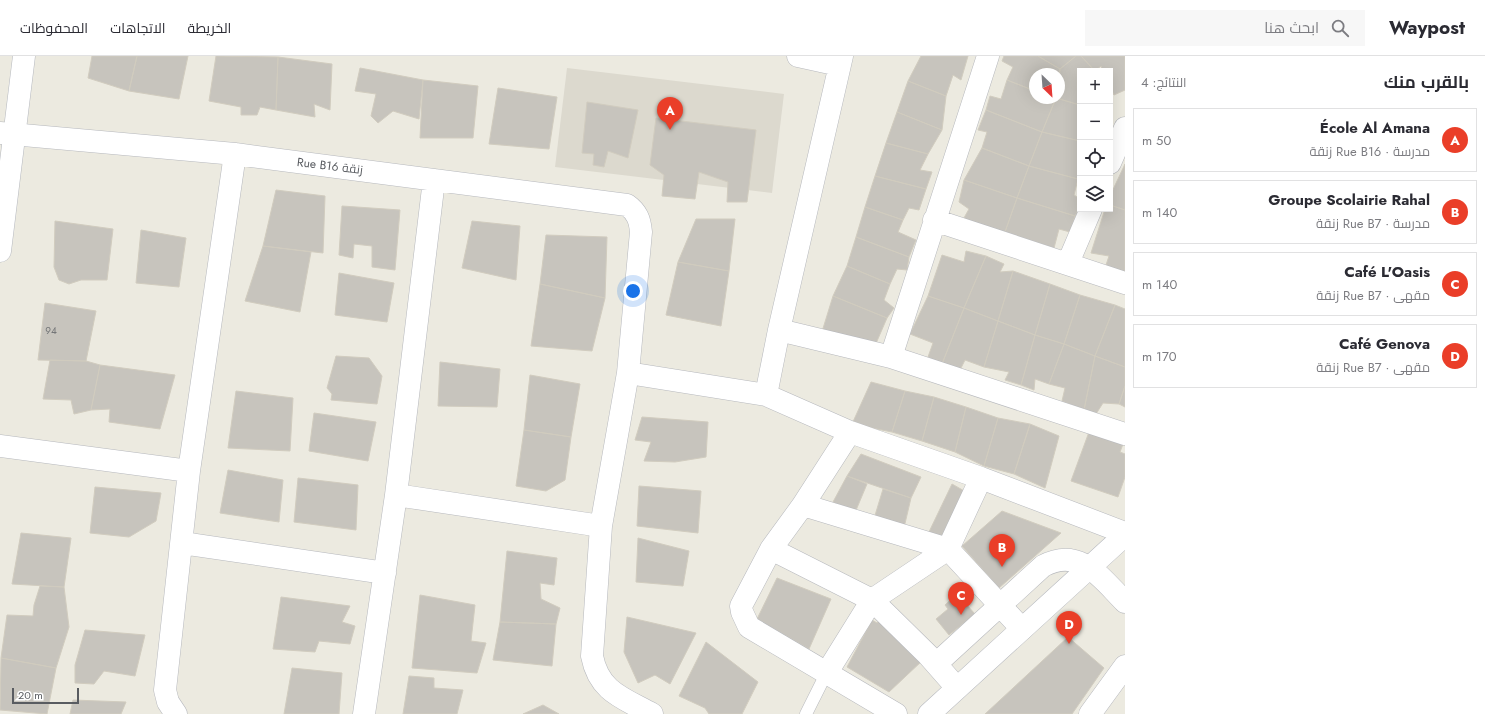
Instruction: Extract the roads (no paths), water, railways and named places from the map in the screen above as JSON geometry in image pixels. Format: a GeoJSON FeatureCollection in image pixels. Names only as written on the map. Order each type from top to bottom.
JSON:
{"type":"FeatureCollection","features":[{"type":"Feature","properties":{"kind":"street"},"geometry":{"type":"LineString","coordinates":[[0,251],[8,134],[24,56]]}},
{"type":"Feature","properties":{"kind":"street"},"geometry":{"type":"LineString","coordinates":[[766,395],[779,330],[841,60],[798,56]]}},
{"type":"Feature","properties":{"kind":"street"},"geometry":{"type":"LineString","coordinates":[[891,357],[988,56]]}},
{"type":"Feature","properties":{"kind":"street"},"geometry":{"type":"LineString","coordinates":[[1113,157],[1125,128]]}},
{"type":"Feature","properties":{"kind":"street","name":"Rue B16 زنقة"},"geometry":{"type":"LineString","coordinates":[[8,134],[235,154],[627,205],[635,210],[640,222],[641,232],[628,373],[601,526],[592,656],[595,670],[600,681],[611,691],[652,714]]}},
{"type":"Feature","properties":{"kind":"street"},"geometry":{"type":"LineString","coordinates":[[176,714],[168,702],[165,690],[189,471],[235,154]]}},
{"type":"Feature","properties":{"kind":"street"},"geometry":{"type":"LineString","coordinates":[[364,714],[396,495],[434,180]]}},
{"type":"Feature","properties":{"kind":"street"},"geometry":{"type":"LineString","coordinates":[[1068,263],[1090,212]]}},
{"type":"Feature","properties":{"kind":"street"},"geometry":{"type":"LineString","coordinates":[[934,220],[1125,283]]}},
{"type":"Feature","properties":{"kind":"street"},"geometry":{"type":"LineString","coordinates":[[779,330],[891,357],[1125,434]]}},
{"type":"Feature","properties":{"kind":"street"},"geometry":{"type":"LineString","coordinates":[[628,373],[766,395],[850,432],[981,478],[1125,534],[928,714]]}},
{"type":"Feature","properties":{"kind":"street"},"geometry":{"type":"LineString","coordinates":[[850,432],[804,505],[771,549],[741,606],[749,628],[896,714]]}},
{"type":"Feature","properties":{"kind":"street"},"geometry":{"type":"LineString","coordinates":[[0,446],[189,471]]}},
{"type":"Feature","properties":{"kind":"street"},"geometry":{"type":"LineString","coordinates":[[826,674],[872,600],[948,549],[981,478]]}},
{"type":"Feature","properties":{"kind":"street"},"geometry":{"type":"LineString","coordinates":[[396,495],[601,526]]}},
{"type":"Feature","properties":{"kind":"street"},"geometry":{"type":"LineString","coordinates":[[804,505],[948,549],[1022,629]]}},
{"type":"Feature","properties":{"kind":"street"},"geometry":{"type":"LineString","coordinates":[[182,543],[385,573]]}},
{"type":"Feature","properties":{"kind":"street"},"geometry":{"type":"LineString","coordinates":[[771,549],[872,600],[936,664],[957,688]]}},
{"type":"Feature","properties":{"kind":"street"},"geometry":{"type":"LineString","coordinates":[[936,664],[1000,604],[1043,566],[1052,561],[1068,559],[1090,566],[1125,602]]}},
{"type":"Feature","properties":{"kind":"street"},"geometry":{"type":"LineString","coordinates":[[1090,714],[1125,666]]}},
{"type":"Feature","properties":{"kind":"lane"},"geometry":{"type":"LineString","coordinates":[[806,714],[826,674]]}},
{"type":"Feature","properties":{"kind":"place","name":"École Al Amana"},"geometry":{"type":"Point","coordinates":[670,130]}},
{"type":"Feature","properties":{"kind":"place","name":"Groupe Scolairie Rahal"},"geometry":{"type":"Point","coordinates":[1002,567]}},
{"type":"Feature","properties":{"kind":"place","name":"Café L'Oasis"},"geometry":{"type":"Point","coordinates":[961,615]}},
{"type":"Feature","properties":{"kind":"place","name":"Café Genova"},"geometry":{"type":"Point","coordinates":[1069,644]}}]}
